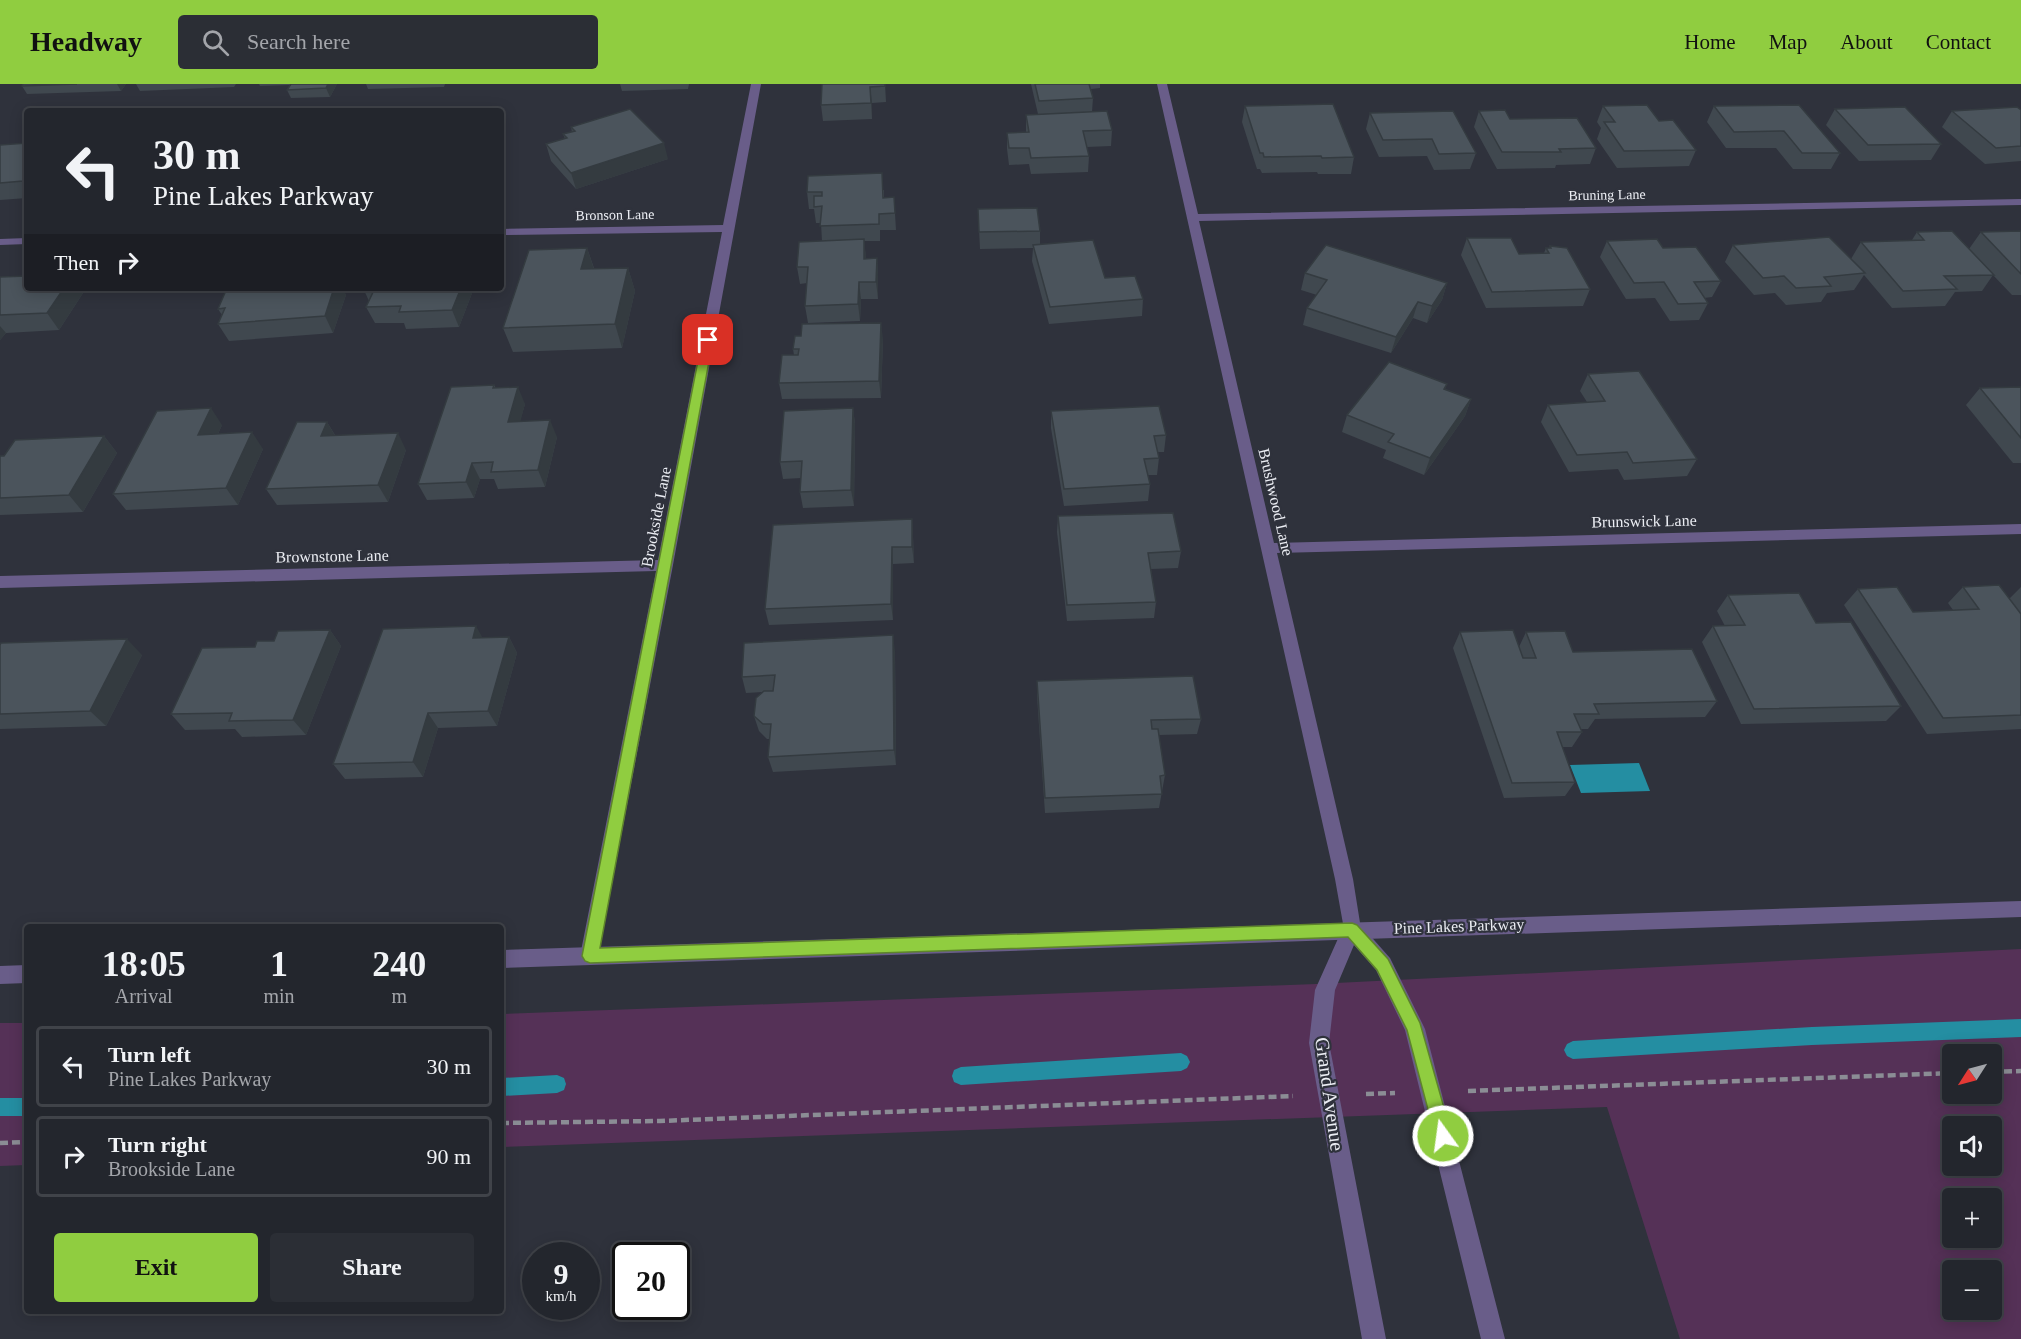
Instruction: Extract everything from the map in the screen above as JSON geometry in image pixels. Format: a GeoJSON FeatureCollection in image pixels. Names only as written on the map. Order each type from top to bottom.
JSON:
{"type":"FeatureCollection","features":[{"type":"Feature","properties":{"kind":"street","name":"Brookside Lane"},"geometry":{"type":"LineString","coordinates":[[590,956],[756,84]]}},
{"type":"Feature","properties":{"kind":"street","name":"Brushwood Lane"},"geometry":{"type":"LineString","coordinates":[[1162,84],[1344,879],[1352,930]]}},
{"type":"Feature","properties":{"kind":"street","name":"Bruning Lane"},"geometry":{"type":"LineString","coordinates":[[1193,218],[2021,202]]}},
{"type":"Feature","properties":{"kind":"street","name":"Bronson Lane"},"geometry":{"type":"LineString","coordinates":[[504,232],[729,228]]}},
{"type":"Feature","properties":{"kind":"street"},"geometry":{"type":"LineString","coordinates":[[0,242],[24,241]]}},
{"type":"Feature","properties":{"kind":"street","name":"Brunswick Lane"},"geometry":{"type":"LineString","coordinates":[[1268,548],[2021,529]]}},
{"type":"Feature","properties":{"kind":"street","name":"Brownstone Lane"},"geometry":{"type":"LineString","coordinates":[[0,582],[666,565]]}},
{"type":"Feature","properties":{"kind":"street","name":"Pine Lakes Parkway"},"geometry":{"type":"LineString","coordinates":[[504,958],[2021,909]]}},
{"type":"Feature","properties":{"kind":"street"},"geometry":{"type":"LineString","coordinates":[[1352,930],[1383,964],[1415,1029],[1493,1339]]}},
{"type":"Feature","properties":{"kind":"street","name":"Grand Avenue"},"geometry":{"type":"LineString","coordinates":[[1352,930],[1325,990],[1319,1043],[1374,1339]]}},
{"type":"Feature","properties":{"kind":"street"},"geometry":{"type":"LineString","coordinates":[[0,975],[24,974]]}},
{"type":"Feature","properties":{"kind":"path"},"geometry":{"type":"LineString","coordinates":[[2002,1072],[2021,1071]]}},
{"type":"Feature","properties":{"kind":"path"},"geometry":{"type":"LineString","coordinates":[[504,1123],[660,1121],[1942,1073]]}},
{"type":"Feature","properties":{"kind":"path"},"geometry":{"type":"LineString","coordinates":[[0,1143],[24,1142]]}},
{"type":"Feature","properties":{"kind":"shaded area"},"geometry":{"type":"Polygon","coordinates":[[[2021,949],[2021,1339],[1680,1339],[1607,1107],[504,1147],[504,1014],[1316,984],[2021,949]]]}},
{"type":"Feature","properties":{"kind":"shaded area"},"geometry":{"type":"Polygon","coordinates":[[[0,1023],[24,1023],[24,1165],[0,1166],[0,1023]]]}},
{"type":"Feature","properties":{"kind":"water"},"geometry":{"type":"Polygon","coordinates":[[[1639,763],[1650,791],[1581,793],[1570,765],[1639,763]]]}},
{"type":"Feature","properties":{"kind":"building"},"geometry":{"type":"Polygon","coordinates":[[[23,84],[77,84],[22,86],[23,84]]]}},
{"type":"Feature","properties":{"kind":"building"},"geometry":{"type":"Polygon","coordinates":[[[291,84],[328,84],[326,88],[287,90],[291,84]]]}},
{"type":"Feature","properties":{"kind":"building"},"geometry":{"type":"Polygon","coordinates":[[[822,84],[885,84],[885,86],[870,87],[871,103],[821,105],[822,84]]]}},
{"type":"Feature","properties":{"kind":"building"},"geometry":{"type":"Polygon","coordinates":[[[1035,84],[1089,84],[1093,98],[1039,101],[1035,84]]]}},
{"type":"Feature","properties":{"kind":"building"},"geometry":{"type":"Polygon","coordinates":[[[1333,104],[1354,157],[1264,157],[1263,153],[1260,153],[1245,106],[1333,104]]]}},
{"type":"Feature","properties":{"kind":"building"},"geometry":{"type":"Polygon","coordinates":[[[1647,105],[1659,121],[1673,120],[1696,150],[1624,151],[1604,122],[1615,122],[1603,106],[1647,105]]]}},
{"type":"Feature","properties":{"kind":"building"},"geometry":{"type":"Polygon","coordinates":[[[1799,105],[1840,153],[1802,153],[1784,131],[1734,132],[1714,106],[1799,105]]]}},
{"type":"Feature","properties":{"kind":"building"},"geometry":{"type":"Polygon","coordinates":[[[1905,107],[1941,144],[1868,145],[1835,109],[1905,107]]]}},
{"type":"Feature","properties":{"kind":"building"},"geometry":{"type":"Polygon","coordinates":[[[2017,107],[2021,110],[2021,146],[1996,148],[1952,111],[2017,107]]]}},
{"type":"Feature","properties":{"kind":"building"},"geometry":{"type":"Polygon","coordinates":[[[630,109],[664,143],[571,173],[546,144],[567,138],[563,134],[575,131],[571,127],[630,109]]]}},
{"type":"Feature","properties":{"kind":"building"},"geometry":{"type":"Polygon","coordinates":[[[1505,110],[1510,119],[1577,118],[1596,148],[1559,149],[1561,152],[1502,152],[1479,111],[1505,110]]]}},
{"type":"Feature","properties":{"kind":"building"},"geometry":{"type":"Polygon","coordinates":[[[1107,111],[1112,130],[1083,131],[1089,156],[1031,158],[1029,148],[1009,148],[1007,133],[1029,132],[1026,115],[1107,111]]]}},
{"type":"Feature","properties":{"kind":"building"},"geometry":{"type":"Polygon","coordinates":[[[1453,111],[1476,153],[1439,154],[1432,139],[1383,140],[1370,113],[1453,111]]]}},
{"type":"Feature","properties":{"kind":"building"},"geometry":{"type":"Polygon","coordinates":[[[24,143],[23,181],[0,183],[0,145],[24,143]]]}},
{"type":"Feature","properties":{"kind":"building"},"geometry":{"type":"Polygon","coordinates":[[[882,173],[883,198],[894,197],[895,213],[879,214],[879,224],[820,226],[822,206],[814,207],[814,196],[822,196],[822,192],[807,192],[808,176],[882,173]]]}},
{"type":"Feature","properties":{"kind":"building"},"geometry":{"type":"Polygon","coordinates":[[[1037,208],[1040,231],[979,232],[978,209],[1037,208]]]}},
{"type":"Feature","properties":{"kind":"building"},"geometry":{"type":"Polygon","coordinates":[[[1952,231],[1994,275],[1944,276],[1957,289],[1903,291],[1861,242],[1924,240],[1917,232],[1952,231]]]}},
{"type":"Feature","properties":{"kind":"building"},"geometry":{"type":"Polygon","coordinates":[[[2021,231],[2021,274],[1981,232],[2021,231]]]}},
{"type":"Feature","properties":{"kind":"building"},"geometry":{"type":"Polygon","coordinates":[[[1829,237],[1865,273],[1824,277],[1831,286],[1796,288],[1784,276],[1763,278],[1733,245],[1829,237]]]}},
{"type":"Feature","properties":{"kind":"building"},"geometry":{"type":"Polygon","coordinates":[[[1467,238],[1511,238],[1519,254],[1549,253],[1546,248],[1551,248],[1550,246],[1567,248],[1590,289],[1492,292],[1467,238]]]}},
{"type":"Feature","properties":{"kind":"building"},"geometry":{"type":"Polygon","coordinates":[[[864,239],[864,259],[877,258],[876,282],[859,282],[858,304],[805,306],[808,267],[797,267],[799,242],[864,239]]]}},
{"type":"Feature","properties":{"kind":"building"},"geometry":{"type":"Polygon","coordinates":[[[1657,239],[1663,248],[1696,247],[1721,281],[1694,282],[1708,303],[1678,304],[1664,282],[1634,283],[1607,241],[1657,239]]]}},
{"type":"Feature","properties":{"kind":"building"},"geometry":{"type":"Polygon","coordinates":[[[1093,240],[1105,278],[1135,276],[1143,299],[1050,307],[1033,245],[1093,240]]]}},
{"type":"Feature","properties":{"kind":"building"},"geometry":{"type":"Polygon","coordinates":[[[1326,245],[1447,283],[1432,306],[1418,302],[1396,337],[1307,308],[1327,280],[1305,273],[1326,245]]]}},
{"type":"Feature","properties":{"kind":"building"},"geometry":{"type":"Polygon","coordinates":[[[587,248],[581,269],[628,268],[615,324],[503,328],[529,250],[587,248]]]}},
{"type":"Feature","properties":{"kind":"building"},"geometry":{"type":"Polygon","coordinates":[[[24,276],[24,291],[62,291],[47,313],[0,315],[0,277],[24,276]]]}},
{"type":"Feature","properties":{"kind":"building"},"geometry":{"type":"Polygon","coordinates":[[[226,291],[333,291],[325,316],[218,324],[225,308],[218,309],[226,291]]]}},
{"type":"Feature","properties":{"kind":"building"},"geometry":{"type":"Polygon","coordinates":[[[374,291],[460,291],[452,310],[399,312],[401,306],[366,307],[374,291]]]}},
{"type":"Feature","properties":{"kind":"building"},"geometry":{"type":"Polygon","coordinates":[[[881,323],[879,381],[779,383],[782,355],[798,355],[799,349],[793,349],[795,336],[801,336],[802,324],[881,323]]]}},
{"type":"Feature","properties":{"kind":"building"},"geometry":{"type":"Polygon","coordinates":[[[1389,362],[1447,384],[1444,389],[1471,399],[1430,458],[1388,442],[1394,434],[1347,415],[1389,362]]]}},
{"type":"Feature","properties":{"kind":"building"},"geometry":{"type":"Polygon","coordinates":[[[1639,371],[1697,459],[1633,463],[1627,452],[1577,455],[1548,405],[1605,401],[1588,374],[1639,371]]]}},
{"type":"Feature","properties":{"kind":"building"},"geometry":{"type":"Polygon","coordinates":[[[494,385],[493,388],[518,387],[508,422],[550,420],[538,470],[491,472],[493,462],[472,463],[466,482],[418,484],[451,387],[494,385]]]}},
{"type":"Feature","properties":{"kind":"building"},"geometry":{"type":"Polygon","coordinates":[[[2021,387],[2021,438],[1980,388],[2021,387]]]}},
{"type":"Feature","properties":{"kind":"building"},"geometry":{"type":"Polygon","coordinates":[[[1159,406],[1166,435],[1154,436],[1159,458],[1144,459],[1150,484],[1064,489],[1051,411],[1159,406]]]}},
{"type":"Feature","properties":{"kind":"building"},"geometry":{"type":"Polygon","coordinates":[[[211,408],[198,435],[252,432],[226,488],[113,494],[157,411],[211,408]]]}},
{"type":"Feature","properties":{"kind":"building"},"geometry":{"type":"Polygon","coordinates":[[[853,408],[851,490],[800,492],[802,461],[780,462],[784,411],[853,408]]]}},
{"type":"Feature","properties":{"kind":"building"},"geometry":{"type":"Polygon","coordinates":[[[297,422],[327,422],[321,436],[398,433],[378,485],[266,489],[297,422]]]}},
{"type":"Feature","properties":{"kind":"building"},"geometry":{"type":"Polygon","coordinates":[[[104,436],[69,495],[0,498],[0,456],[4,456],[15,440],[104,436]]]}},
{"type":"Feature","properties":{"kind":"building"},"geometry":{"type":"Polygon","coordinates":[[[1173,513],[1181,551],[1148,553],[1156,602],[1067,605],[1058,516],[1173,513]]]}},
{"type":"Feature","properties":{"kind":"building"},"geometry":{"type":"Polygon","coordinates":[[[912,519],[912,547],[892,547],[891,604],[765,609],[773,525],[912,519]]]}},
{"type":"Feature","properties":{"kind":"building"},"geometry":{"type":"Polygon","coordinates":[[[1999,585],[2021,614],[2021,715],[1943,718],[1858,589],[1897,587],[1913,612],[1979,609],[1963,587],[1999,585]]]}},
{"type":"Feature","properties":{"kind":"building"},"geometry":{"type":"Polygon","coordinates":[[[1799,593],[1816,623],[1851,622],[1901,706],[1754,709],[1713,626],[1745,625],[1728,595],[1799,593]]]}},
{"type":"Feature","properties":{"kind":"building"},"geometry":{"type":"Polygon","coordinates":[[[476,626],[473,638],[509,637],[488,711],[428,713],[413,762],[333,764],[383,629],[476,626]]]}},
{"type":"Feature","properties":{"kind":"building"},"geometry":{"type":"Polygon","coordinates":[[[330,630],[293,720],[229,721],[232,713],[171,714],[202,648],[255,647],[257,641],[274,641],[278,631],[330,630]]]}},
{"type":"Feature","properties":{"kind":"building"},"geometry":{"type":"Polygon","coordinates":[[[1513,630],[1523,658],[1536,658],[1526,632],[1565,631],[1573,652],[1692,649],[1717,701],[1594,704],[1599,714],[1574,714],[1582,732],[1557,732],[1575,782],[1512,783],[1460,632],[1513,630]]]}},
{"type":"Feature","properties":{"kind":"building"},"geometry":{"type":"Polygon","coordinates":[[[893,635],[894,750],[768,757],[771,724],[763,724],[754,716],[756,698],[764,691],[773,691],[775,675],[742,677],[744,643],[893,635]]]}},
{"type":"Feature","properties":{"kind":"building"},"geometry":{"type":"Polygon","coordinates":[[[127,639],[90,711],[0,714],[1,643],[127,639]]]}},
{"type":"Feature","properties":{"kind":"building"},"geometry":{"type":"Polygon","coordinates":[[[1193,676],[1201,719],[1151,720],[1152,729],[1158,729],[1165,775],[1160,776],[1162,794],[1045,798],[1037,681],[1193,676]]]}},
{"type":"Feature","properties":{"kind":"waterway"},"geometry":{"type":"LineString","coordinates":[[1573,1050],[1812,1036],[2021,1028]]}},
{"type":"Feature","properties":{"kind":"waterway"},"geometry":{"type":"LineString","coordinates":[[961,1076],[1181,1062]]}},
{"type":"Feature","properties":{"kind":"waterway"},"geometry":{"type":"LineString","coordinates":[[504,1087],[557,1084]]}},
{"type":"Feature","properties":{"kind":"waterway"},"geometry":{"type":"LineString","coordinates":[[0,1107],[24,1107]]}},
{"type":"Feature","properties":{"kind":"route"},"geometry":{"type":"LineString","coordinates":[[708,340],[590,956],[1352,930],[1383,964],[1415,1029],[1443,1136]]}}]}
